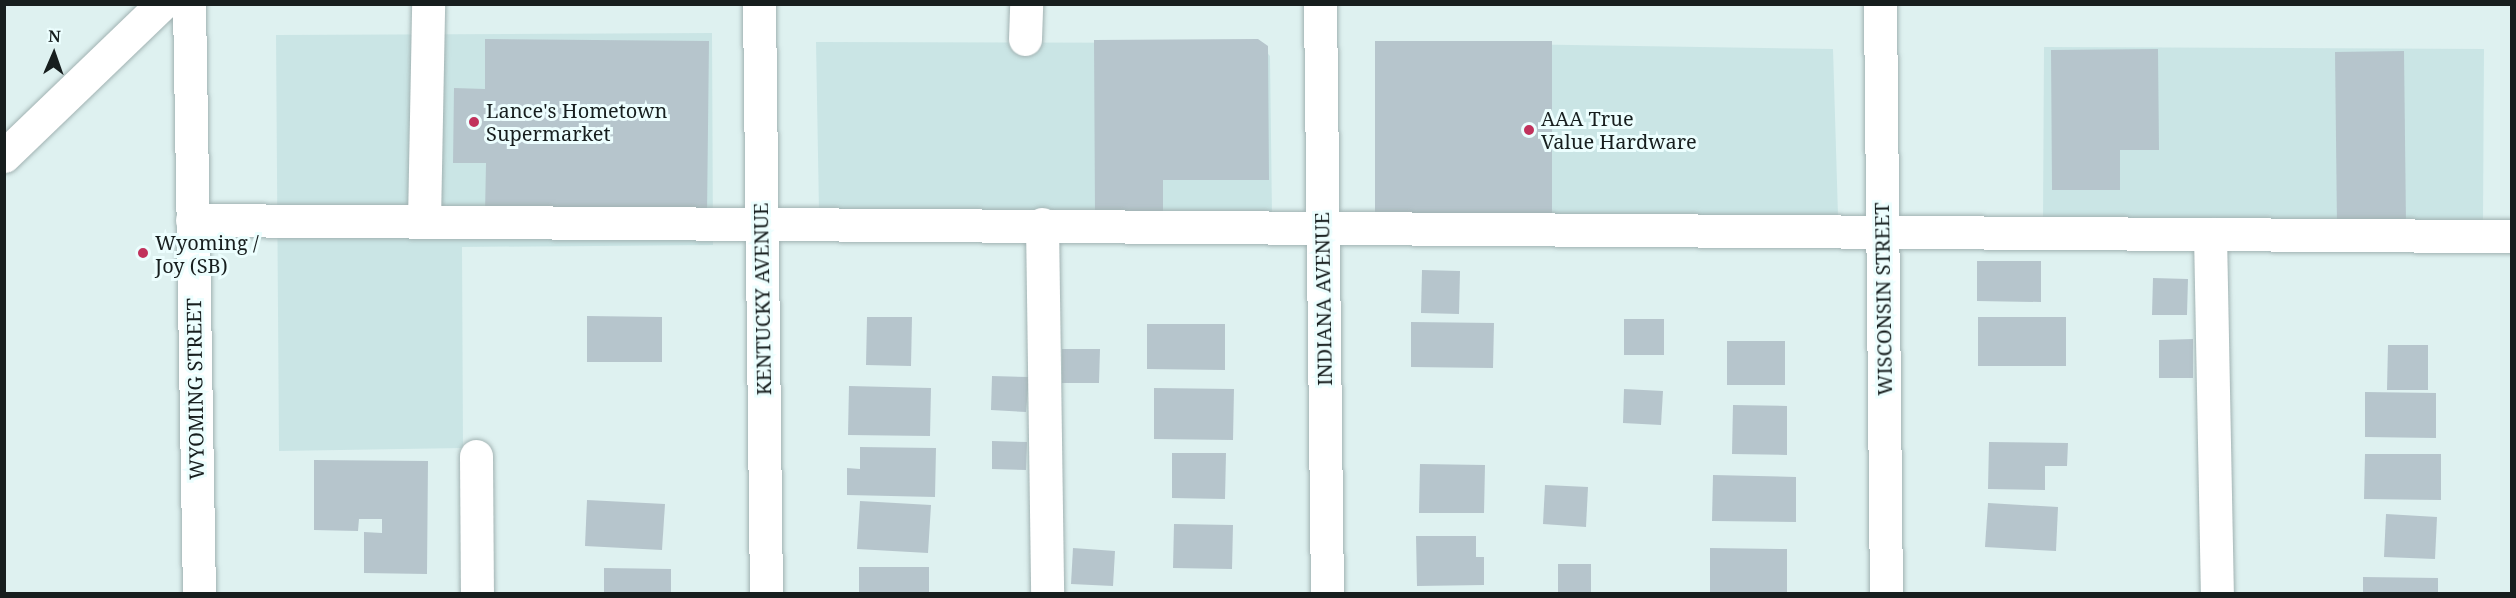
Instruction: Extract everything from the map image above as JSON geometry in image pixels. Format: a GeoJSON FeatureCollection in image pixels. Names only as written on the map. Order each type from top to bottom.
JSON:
{"type":"FeatureCollection","features":[{"type":"Feature","properties":{"kind":"street"},"geometry":{"type":"LineString","coordinates":[[4,156],[162,4]]}},
{"type":"Feature","properties":{"kind":"street","name":"WYOMING STREET"},"geometry":{"type":"LineString","coordinates":[[189,4],[199,594]]}},
{"type":"Feature","properties":{"kind":"street"},"geometry":{"type":"LineString","coordinates":[[424,221],[428,4]]}},
{"type":"Feature","properties":{"kind":"street","name":"KENTUCKY AVENUE"},"geometry":{"type":"LineString","coordinates":[[759,4],[766,594]]}},
{"type":"Feature","properties":{"kind":"street"},"geometry":{"type":"LineString","coordinates":[[1025,39],[1026,4]]}},
{"type":"Feature","properties":{"kind":"street","name":"INDIANA AVENUE"},"geometry":{"type":"LineString","coordinates":[[1320,4],[1327,594]]}},
{"type":"Feature","properties":{"kind":"street","name":"WISCONSIN STREET"},"geometry":{"type":"LineString","coordinates":[[1880,4],[1886,594]]}},
{"type":"Feature","properties":{"kind":"street"},"geometry":{"type":"LineString","coordinates":[[192,220],[761,223],[1027,220],[1322,226],[2511,236]]}},
{"type":"Feature","properties":{"kind":"street"},"geometry":{"type":"LineString","coordinates":[[1027,220],[1047,594]]}},
{"type":"Feature","properties":{"kind":"street"},"geometry":{"type":"LineString","coordinates":[[2210,234],[2217,594]]}},
{"type":"Feature","properties":{"kind":"street"},"geometry":{"type":"LineString","coordinates":[[476,456],[477,594]]}},
{"type":"Feature","properties":{"kind":"shaded area"},"geometry":{"type":"Polygon","coordinates":[[[712,33],[713,245],[462,247],[463,448],[279,451],[276,35],[712,33]]]}},
{"type":"Feature","properties":{"kind":"shaded area"},"geometry":{"type":"Polygon","coordinates":[[[816,42],[1258,43],[1270,56],[1272,216],[819,212],[816,42]]]}},
{"type":"Feature","properties":{"kind":"shaded area"},"geometry":{"type":"Polygon","coordinates":[[[1379,42],[1833,49],[1838,216],[1379,217],[1379,42]]]}},
{"type":"Feature","properties":{"kind":"shaded area"},"geometry":{"type":"Polygon","coordinates":[[[2044,47],[2484,49],[2483,222],[2043,220],[2044,47]]]}},
{"type":"Feature","properties":{"kind":"building"},"geometry":{"type":"Polygon","coordinates":[[[485,39],[709,41],[707,215],[485,213],[486,163],[453,163],[454,88],[485,89],[485,39]]]}},
{"type":"Feature","properties":{"kind":"building"},"geometry":{"type":"Polygon","coordinates":[[[1258,39],[1268,46],[1269,180],[1163,180],[1163,215],[1095,215],[1094,40],[1258,39]]]}},
{"type":"Feature","properties":{"kind":"building"},"geometry":{"type":"Polygon","coordinates":[[[1375,41],[1552,41],[1552,219],[1375,219],[1375,41]]]}},
{"type":"Feature","properties":{"kind":"building"},"geometry":{"type":"Polygon","coordinates":[[[2158,49],[2159,150],[2120,150],[2120,190],[2052,190],[2051,50],[2158,49]]]}},
{"type":"Feature","properties":{"kind":"building"},"geometry":{"type":"Polygon","coordinates":[[[2404,51],[2406,225],[2337,226],[2335,52],[2404,51]]]}},
{"type":"Feature","properties":{"kind":"building"},"geometry":{"type":"Polygon","coordinates":[[[1977,261],[2041,261],[2041,302],[1977,301],[1977,261]]]}},
{"type":"Feature","properties":{"kind":"building"},"geometry":{"type":"Polygon","coordinates":[[[1422,270],[1460,271],[1459,314],[1421,313],[1422,270]]]}},
{"type":"Feature","properties":{"kind":"building"},"geometry":{"type":"Polygon","coordinates":[[[2153,278],[2188,279],[2187,315],[2152,315],[2153,278]]]}},
{"type":"Feature","properties":{"kind":"building"},"geometry":{"type":"Polygon","coordinates":[[[587,316],[662,317],[662,362],[587,362],[587,316]]]}},
{"type":"Feature","properties":{"kind":"building"},"geometry":{"type":"Polygon","coordinates":[[[867,317],[912,317],[911,366],[866,365],[867,317]]]}},
{"type":"Feature","properties":{"kind":"building"},"geometry":{"type":"Polygon","coordinates":[[[1978,317],[2066,317],[2066,366],[1978,366],[1978,317]]]}},
{"type":"Feature","properties":{"kind":"building"},"geometry":{"type":"Polygon","coordinates":[[[1624,319],[1664,319],[1664,355],[1624,355],[1624,319]]]}},
{"type":"Feature","properties":{"kind":"building"},"geometry":{"type":"Polygon","coordinates":[[[1411,322],[1494,323],[1493,368],[1411,367],[1411,322]]]}},
{"type":"Feature","properties":{"kind":"building"},"geometry":{"type":"Polygon","coordinates":[[[1147,324],[1225,324],[1225,370],[1147,369],[1147,324]]]}},
{"type":"Feature","properties":{"kind":"building"},"geometry":{"type":"Polygon","coordinates":[[[2193,339],[2193,378],[2159,378],[2159,340],[2193,339]]]}},
{"type":"Feature","properties":{"kind":"building"},"geometry":{"type":"Polygon","coordinates":[[[1727,341],[1785,341],[1785,385],[1727,385],[1727,341]]]}},
{"type":"Feature","properties":{"kind":"building"},"geometry":{"type":"Polygon","coordinates":[[[2388,345],[2428,345],[2428,390],[2387,390],[2388,345]]]}},
{"type":"Feature","properties":{"kind":"building"},"geometry":{"type":"Polygon","coordinates":[[[1062,349],[1100,349],[1099,383],[1062,383],[1062,349]]]}},
{"type":"Feature","properties":{"kind":"building"},"geometry":{"type":"Polygon","coordinates":[[[992,376],[1029,377],[1026,412],[991,410],[992,376]]]}},
{"type":"Feature","properties":{"kind":"building"},"geometry":{"type":"Polygon","coordinates":[[[849,386],[931,388],[930,436],[848,435],[849,386]]]}},
{"type":"Feature","properties":{"kind":"building"},"geometry":{"type":"Polygon","coordinates":[[[1154,388],[1234,389],[1233,440],[1154,439],[1154,388]]]}},
{"type":"Feature","properties":{"kind":"building"},"geometry":{"type":"Polygon","coordinates":[[[1624,389],[1663,391],[1661,425],[1623,423],[1624,389]]]}},
{"type":"Feature","properties":{"kind":"building"},"geometry":{"type":"Polygon","coordinates":[[[2365,392],[2436,393],[2436,438],[2365,437],[2365,392]]]}},
{"type":"Feature","properties":{"kind":"building"},"geometry":{"type":"Polygon","coordinates":[[[1733,405],[1787,406],[1787,455],[1732,454],[1733,405]]]}},
{"type":"Feature","properties":{"kind":"building"},"geometry":{"type":"Polygon","coordinates":[[[992,441],[1027,442],[1026,470],[992,469],[992,441]]]}},
{"type":"Feature","properties":{"kind":"building"},"geometry":{"type":"Polygon","coordinates":[[[1989,442],[2068,443],[2067,466],[2045,466],[2045,490],[1988,489],[1989,442]]]}},
{"type":"Feature","properties":{"kind":"building"},"geometry":{"type":"Polygon","coordinates":[[[860,447],[936,448],[935,497],[847,495],[847,468],[860,469],[860,447]]]}},
{"type":"Feature","properties":{"kind":"building"},"geometry":{"type":"Polygon","coordinates":[[[1172,453],[1226,453],[1225,499],[1172,498],[1172,453]]]}},
{"type":"Feature","properties":{"kind":"building"},"geometry":{"type":"Polygon","coordinates":[[[2365,454],[2441,454],[2441,500],[2364,499],[2365,454]]]}},
{"type":"Feature","properties":{"kind":"building"},"geometry":{"type":"Polygon","coordinates":[[[314,460],[428,461],[427,574],[364,573],[364,532],[382,533],[382,519],[359,519],[358,531],[314,530],[314,460]]]}},
{"type":"Feature","properties":{"kind":"building"},"geometry":{"type":"Polygon","coordinates":[[[1420,464],[1485,465],[1484,513],[1419,513],[1420,464]]]}},
{"type":"Feature","properties":{"kind":"building"},"geometry":{"type":"Polygon","coordinates":[[[1713,475],[1796,477],[1796,522],[1712,521],[1713,475]]]}},
{"type":"Feature","properties":{"kind":"building"},"geometry":{"type":"Polygon","coordinates":[[[1545,485],[1588,487],[1586,527],[1543,524],[1545,485]]]}},
{"type":"Feature","properties":{"kind":"building"},"geometry":{"type":"Polygon","coordinates":[[[587,500],[665,504],[662,550],[585,546],[587,500]]]}},
{"type":"Feature","properties":{"kind":"building"},"geometry":{"type":"Polygon","coordinates":[[[860,501],[931,505],[928,553],[857,549],[860,501]]]}},
{"type":"Feature","properties":{"kind":"building"},"geometry":{"type":"Polygon","coordinates":[[[1988,503],[2058,507],[2056,551],[1985,547],[1988,503]]]}},
{"type":"Feature","properties":{"kind":"building"},"geometry":{"type":"Polygon","coordinates":[[[2386,514],[2437,517],[2435,559],[2384,557],[2386,514]]]}},
{"type":"Feature","properties":{"kind":"building"},"geometry":{"type":"Polygon","coordinates":[[[1174,524],[1233,525],[1232,569],[1173,568],[1174,524]]]}},
{"type":"Feature","properties":{"kind":"building"},"geometry":{"type":"Polygon","coordinates":[[[1416,536],[1476,536],[1476,557],[1484,557],[1484,585],[1417,586],[1416,536]]]}},
{"type":"Feature","properties":{"kind":"building"},"geometry":{"type":"Polygon","coordinates":[[[1073,548],[1115,551],[1113,586],[1071,584],[1073,548]]]}},
{"type":"Feature","properties":{"kind":"building"},"geometry":{"type":"Polygon","coordinates":[[[1710,548],[1787,549],[1787,592],[1710,592],[1710,548]]]}},
{"type":"Feature","properties":{"kind":"building"},"geometry":{"type":"Polygon","coordinates":[[[1558,564],[1591,564],[1591,594],[1558,594],[1558,564]]]}},
{"type":"Feature","properties":{"kind":"building"},"geometry":{"type":"Polygon","coordinates":[[[859,567],[929,567],[929,594],[859,594],[859,567]]]}},
{"type":"Feature","properties":{"kind":"building"},"geometry":{"type":"Polygon","coordinates":[[[604,568],[671,569],[671,594],[604,594],[604,568]]]}},
{"type":"Feature","properties":{"kind":"building"},"geometry":{"type":"Polygon","coordinates":[[[2363,577],[2438,578],[2438,594],[2363,594],[2363,577]]]}},
{"type":"Feature","properties":{"kind":"place","name":"Lance's Hometown Supermarket"},"geometry":{"type":"Point","coordinates":[474,122]}},
{"type":"Feature","properties":{"kind":"place","name":"AAA True Value Hardware"},"geometry":{"type":"Point","coordinates":[1529,130]}},
{"type":"Feature","properties":{"kind":"place","name":"Wyoming / Joy (SB)"},"geometry":{"type":"Point","coordinates":[143,253]}}]}
